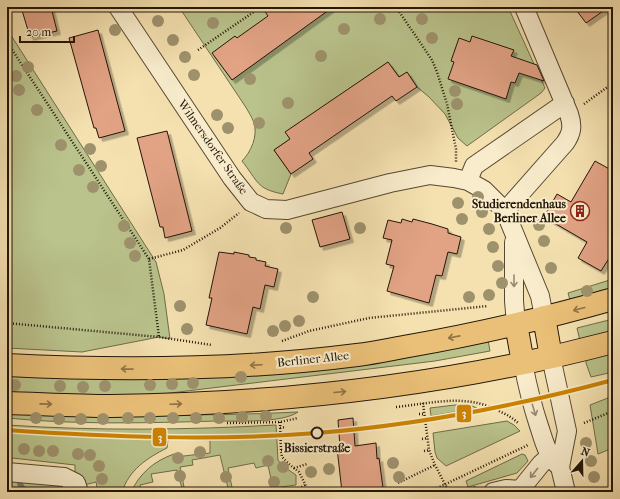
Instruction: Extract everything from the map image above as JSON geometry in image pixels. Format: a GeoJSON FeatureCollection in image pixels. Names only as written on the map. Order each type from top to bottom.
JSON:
{"type":"FeatureCollection","features":[{"type":"Feature","properties":{"kind":"main road","name":"Berliner Allee"},"geometry":{"type":"LineString","coordinates":[[7,365],[68,368],[162,369],[260,365],[358,355],[426,343],[516,324],[613,299]]}},
{"type":"Feature","properties":{"kind":"main road"},"geometry":{"type":"LineString","coordinates":[[544,317],[551,357]]}},
{"type":"Feature","properties":{"kind":"main road"},"geometry":{"type":"LineString","coordinates":[[516,324],[523,363]]}},
{"type":"Feature","properties":{"kind":"main road"},"geometry":{"type":"LineString","coordinates":[[7,403],[109,406],[219,403],[359,390],[436,379],[523,363],[613,342]]}},
{"type":"Feature","properties":{"kind":"street","name":"Wilmersdorfer Straße"},"geometry":{"type":"LineString","coordinates":[[118,7],[232,178],[251,202],[266,209],[287,210],[430,175],[461,180],[484,190],[505,211]]}},
{"type":"Feature","properties":{"kind":"street"},"geometry":{"type":"LineString","coordinates":[[524,7],[572,122],[569,137],[505,211],[540,296],[544,317]]}},
{"type":"Feature","properties":{"kind":"street"},"geometry":{"type":"LineString","coordinates":[[461,180],[474,166],[567,109]]}},
{"type":"Feature","properties":{"kind":"street"},"geometry":{"type":"LineString","coordinates":[[514,233],[514,300],[516,324]]}},
{"type":"Feature","properties":{"kind":"street"},"geometry":{"type":"LineString","coordinates":[[493,492],[506,489],[519,491],[541,464],[551,455],[567,431],[551,357]]}},
{"type":"Feature","properties":{"kind":"street"},"geometry":{"type":"LineString","coordinates":[[523,363],[533,409],[566,492]]}},
{"type":"Feature","properties":{"kind":"street"},"geometry":{"type":"LineString","coordinates":[[9,472],[64,477],[76,482],[79,492]]}},
{"type":"Feature","properties":{"kind":"path"},"geometry":{"type":"LineString","coordinates":[[198,50],[261,7]]}},
{"type":"Feature","properties":{"kind":"path"},"geometry":{"type":"LineString","coordinates":[[396,7],[432,60],[438,72],[447,104],[461,180]]}},
{"type":"Feature","properties":{"kind":"path"},"geometry":{"type":"LineString","coordinates":[[7,42],[149,259],[159,337]]}},
{"type":"Feature","properties":{"kind":"path"},"geometry":{"type":"LineString","coordinates":[[567,109],[613,83]]}},
{"type":"Feature","properties":{"kind":"path"},"geometry":{"type":"LineString","coordinates":[[149,259],[183,250],[220,228],[251,202]]}},
{"type":"Feature","properties":{"kind":"path"},"geometry":{"type":"LineString","coordinates":[[280,342],[309,331],[368,318],[488,306]]}},
{"type":"Feature","properties":{"kind":"path"},"geometry":{"type":"LineString","coordinates":[[7,323],[159,337],[214,346]]}},
{"type":"Feature","properties":{"kind":"path"},"geometry":{"type":"LineString","coordinates":[[423,404],[429,450],[449,492]]}},
{"type":"Feature","properties":{"kind":"path"},"geometry":{"type":"LineString","coordinates":[[567,431],[613,411]]}},
{"type":"Feature","properties":{"kind":"path"},"geometry":{"type":"LineString","coordinates":[[419,414],[424,414]]}},
{"type":"Feature","properties":{"kind":"path"},"geometry":{"type":"LineString","coordinates":[[280,422],[282,457],[299,472],[309,492]]}},
{"type":"Feature","properties":{"kind":"path"},"geometry":{"type":"LineString","coordinates":[[280,428],[286,427]]}},
{"type":"Feature","properties":{"kind":"path"},"geometry":{"type":"LineString","coordinates":[[422,439],[428,438]]}},
{"type":"Feature","properties":{"kind":"path"},"geometry":{"type":"LineString","coordinates":[[429,492],[532,443],[551,455]]}},
{"type":"Feature","properties":{"kind":"path"},"geometry":{"type":"LineString","coordinates":[[281,450],[287,450]]}},
{"type":"Feature","properties":{"kind":"path"},"geometry":{"type":"LineString","coordinates":[[424,451],[429,450]]}},
{"type":"Feature","properties":{"kind":"path"},"geometry":{"type":"LineString","coordinates":[[294,468],[307,464]]}},
{"type":"Feature","properties":{"kind":"path"},"geometry":{"type":"LineString","coordinates":[[398,483],[435,465]]}},
{"type":"Feature","properties":{"kind":"path"},"geometry":{"type":"LineString","coordinates":[[294,492],[305,485]]}},
{"type":"Feature","properties":{"kind":"green space"},"geometry":{"type":"Polygon","coordinates":[[[179,7],[508,7],[545,88],[541,93],[467,146],[458,138],[445,114],[417,87],[407,72],[399,77],[388,62],[286,132],[290,139],[274,150],[291,174],[283,194],[267,190],[262,187],[242,161],[253,144],[255,128],[253,121],[245,106],[179,7]]]}},
{"type":"Feature","properties":{"kind":"green space"},"geometry":{"type":"Polygon","coordinates":[[[7,29],[156,262],[164,294],[170,339],[159,337],[82,352],[7,348],[7,29]]]}},
{"type":"Feature","properties":{"kind":"green space"},"geometry":{"type":"Polygon","coordinates":[[[613,279],[613,290],[570,300],[568,293],[613,279]]]}},
{"type":"Feature","properties":{"kind":"green space"},"geometry":{"type":"Polygon","coordinates":[[[613,319],[613,333],[580,341],[577,328],[613,319]]]}},
{"type":"Feature","properties":{"kind":"green space"},"geometry":{"type":"Polygon","coordinates":[[[488,340],[490,351],[435,361],[162,394],[125,397],[7,394],[7,373],[488,340]]]}},
{"type":"Feature","properties":{"kind":"green space"},"geometry":{"type":"Polygon","coordinates":[[[613,349],[613,372],[591,377],[586,363],[586,358],[613,349]]]}},
{"type":"Feature","properties":{"kind":"green space"},"geometry":{"type":"Polygon","coordinates":[[[613,396],[613,448],[598,454],[590,405],[613,396]]]}},
{"type":"Feature","properties":{"kind":"green space"},"geometry":{"type":"Polygon","coordinates":[[[455,405],[472,406],[477,408],[431,416],[430,408],[455,405]]]}},
{"type":"Feature","properties":{"kind":"green space"},"geometry":{"type":"Polygon","coordinates":[[[298,412],[291,416],[271,420],[247,421],[86,423],[7,418],[7,413],[189,415],[298,412]]]}},
{"type":"Feature","properties":{"kind":"green space"},"geometry":{"type":"Polygon","coordinates":[[[507,421],[520,431],[446,466],[437,458],[433,433],[507,421]]]}},
{"type":"Feature","properties":{"kind":"green space"},"geometry":{"type":"Polygon","coordinates":[[[7,425],[142,429],[276,425],[278,460],[283,466],[296,475],[296,485],[273,488],[268,465],[256,468],[254,463],[228,468],[233,492],[229,492],[220,455],[192,460],[193,465],[180,467],[185,492],[183,492],[177,470],[151,474],[153,482],[140,485],[141,492],[131,492],[143,473],[160,460],[174,454],[175,457],[210,453],[210,440],[168,439],[167,448],[153,456],[134,471],[125,484],[122,492],[98,492],[96,482],[84,485],[75,477],[75,465],[12,458],[10,478],[58,484],[60,492],[7,492],[7,425]]]}},
{"type":"Feature","properties":{"kind":"green space"},"geometry":{"type":"Polygon","coordinates":[[[522,454],[525,455],[528,461],[517,473],[468,487],[466,481],[522,454]]]}},
{"type":"Feature","properties":{"kind":"building"},"geometry":{"type":"Polygon","coordinates":[[[21,7],[51,7],[57,31],[30,37],[21,7]]]}},
{"type":"Feature","properties":{"kind":"building"},"geometry":{"type":"Polygon","coordinates":[[[262,7],[333,7],[232,80],[212,53],[235,36],[237,38],[268,16],[262,7]]]}},
{"type":"Feature","properties":{"kind":"building"},"geometry":{"type":"Polygon","coordinates":[[[574,7],[609,7],[586,23],[574,7]]]}},
{"type":"Feature","properties":{"kind":"building"},"geometry":{"type":"Polygon","coordinates":[[[98,30],[125,131],[99,138],[96,128],[94,128],[69,38],[98,30]]]}},
{"type":"Feature","properties":{"kind":"building"},"geometry":{"type":"Polygon","coordinates":[[[472,36],[514,50],[511,56],[537,65],[544,81],[519,73],[515,83],[511,82],[506,99],[448,79],[454,62],[451,61],[459,38],[470,42],[472,36]]]}},
{"type":"Feature","properties":{"kind":"building"},"geometry":{"type":"Polygon","coordinates":[[[388,62],[399,77],[407,72],[417,87],[396,101],[392,96],[309,153],[313,159],[291,174],[274,150],[290,139],[285,132],[388,62]]]}},
{"type":"Feature","properties":{"kind":"building"},"geometry":{"type":"Polygon","coordinates":[[[167,131],[192,231],[165,238],[163,227],[160,227],[137,138],[167,131]]]}},
{"type":"Feature","properties":{"kind":"building","name":"Studierendenhaus Berliner Allee"},"geometry":{"type":"Polygon","coordinates":[[[595,161],[613,171],[613,252],[601,271],[578,258],[587,242],[544,217],[557,194],[571,202],[595,161]]]}},
{"type":"Feature","properties":{"kind":"building"},"geometry":{"type":"Polygon","coordinates":[[[342,212],[350,239],[320,247],[312,220],[342,212]]]}},
{"type":"Feature","properties":{"kind":"building"},"geometry":{"type":"Polygon","coordinates":[[[402,219],[412,222],[413,219],[432,224],[448,229],[448,233],[461,237],[457,254],[448,252],[442,276],[436,275],[429,303],[387,291],[394,266],[386,264],[392,240],[383,238],[388,220],[401,223],[402,219]]]}},
{"type":"Feature","properties":{"kind":"building"},"geometry":{"type":"Polygon","coordinates":[[[219,252],[234,254],[234,252],[249,255],[249,257],[256,258],[256,260],[266,262],[265,266],[278,269],[274,287],[265,285],[260,309],[253,307],[247,334],[206,325],[212,298],[209,298],[219,252]]]}},
{"type":"Feature","properties":{"kind":"building"},"geometry":{"type":"Polygon","coordinates":[[[353,418],[355,446],[376,443],[377,459],[379,458],[383,488],[365,490],[365,492],[342,492],[337,448],[340,447],[338,420],[353,418]]]}},
{"type":"Feature","properties":{"kind":"waterway"},"geometry":{"type":"LineString","coordinates":[[20,484],[25,492]]}},
{"type":"Feature","properties":{"kind":"transit line","name":"3"},"geometry":{"type":"LineString","coordinates":[[7,430],[84,435],[162,437],[240,437],[317,433],[429,420],[540,398],[613,380]]}},
{"type":"Feature","properties":{"kind":"place","name":"Studierendenhaus Berliner Allee"},"geometry":{"type":"Point","coordinates":[580,211]}},
{"type":"Feature","properties":{"kind":"place","name":"Bissierstraße"},"geometry":{"type":"Point","coordinates":[317,433]}}]}
